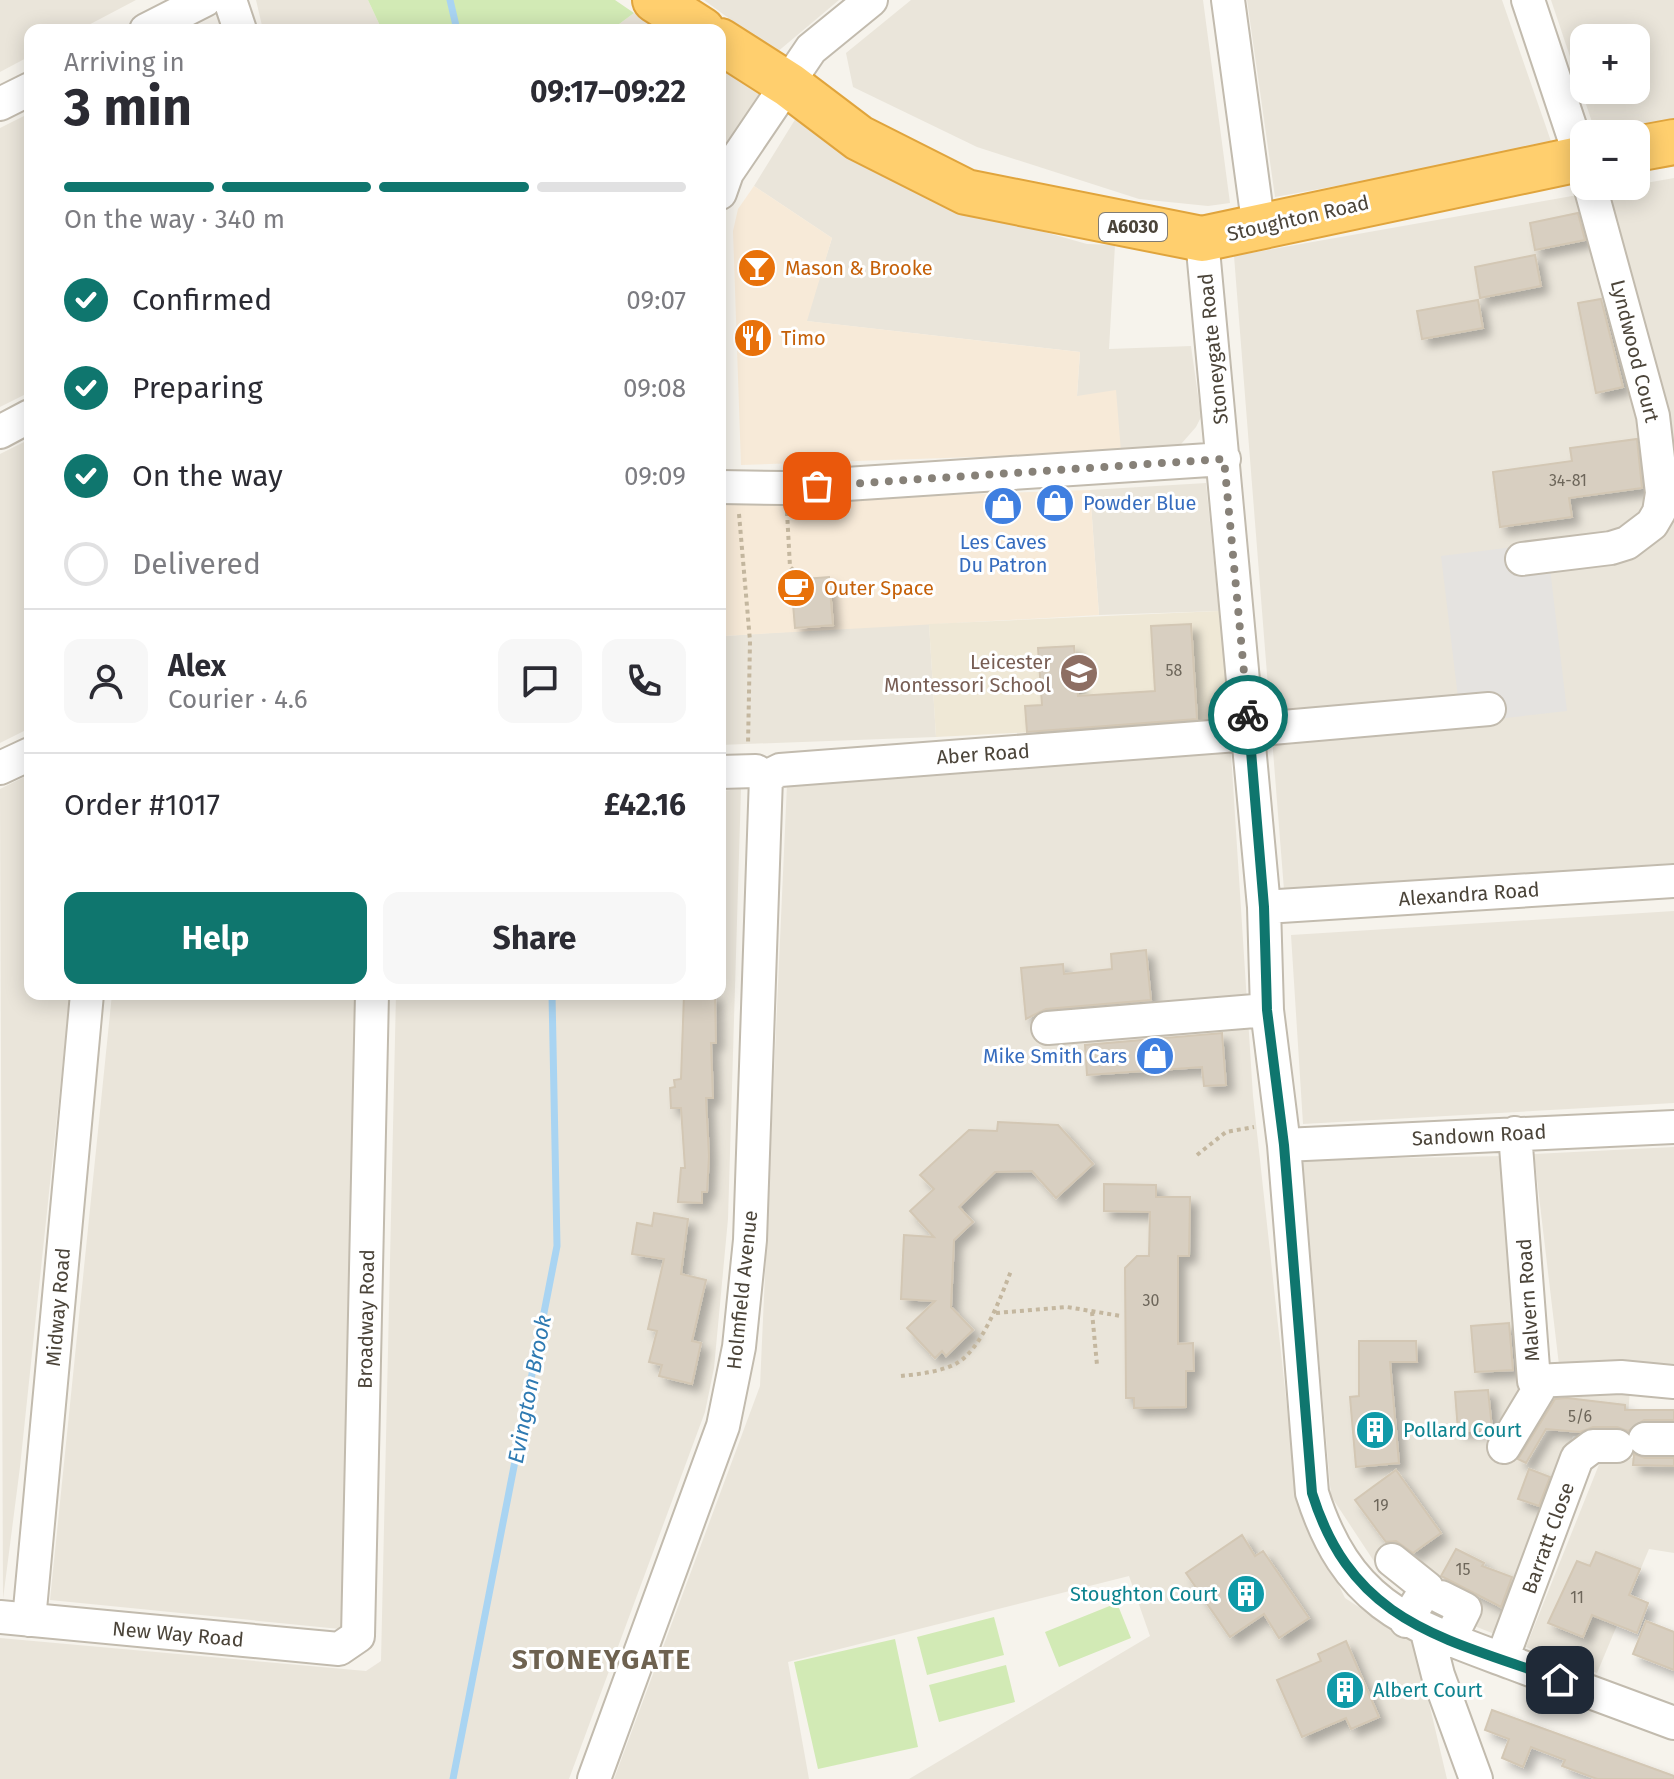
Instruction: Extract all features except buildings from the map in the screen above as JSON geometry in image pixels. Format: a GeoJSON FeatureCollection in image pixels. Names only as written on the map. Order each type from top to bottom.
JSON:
{"type":"FeatureCollection","features":[{"type":"Feature","properties":{"kind":"highway"},"geometry":{"type":"LineString","coordinates":[[655,0],[693,24]]}},
{"type":"Feature","properties":{"kind":"highway","name":"Stoughton Road"},"geometry":{"type":"LineString","coordinates":[[726,45],[789,85],[859,138],[966,192],[1202,239],[1259,229],[1371,201],[1570,170]]}},
{"type":"Feature","properties":{"kind":"highway"},"geometry":{"type":"LineString","coordinates":[[1650,146],[1674,142]]}},
{"type":"Feature","properties":{"kind":"street"},"geometry":{"type":"LineString","coordinates":[[158,24],[205,0]]}},
{"type":"Feature","properties":{"kind":"street"},"geometry":{"type":"LineString","coordinates":[[230,0],[238,24]]}},
{"type":"Feature","properties":{"kind":"street"},"geometry":{"type":"LineString","coordinates":[[726,176],[811,49],[871,0]]}},
{"type":"Feature","properties":{"kind":"street"},"geometry":{"type":"LineString","coordinates":[[1228,0],[1259,229]]}},
{"type":"Feature","properties":{"kind":"street","name":"Lyndwood Court"},"geometry":{"type":"LineString","coordinates":[[1528,0],[1570,124]]}},
{"type":"Feature","properties":{"kind":"street"},"geometry":{"type":"LineString","coordinates":[[0,104],[24,92]]}},
{"type":"Feature","properties":{"kind":"street","name":"Lyndwood Court"},"geometry":{"type":"LineString","coordinates":[[1522,559],[1611,548],[1627,543],[1652,524],[1659,512],[1662,493],[1653,416],[1594,200]]}},
{"type":"Feature","properties":{"kind":"street","name":"Stoneygate Road"},"geometry":{"type":"LineString","coordinates":[[1202,239],[1250,732],[1264,907],[1267,1010],[1282,1134],[1312,1493],[1333,1547],[1371,1594],[1427,1631],[1674,1723]]}},
{"type":"Feature","properties":{"kind":"street"},"geometry":{"type":"LineString","coordinates":[[0,432],[24,419]]}},
{"type":"Feature","properties":{"kind":"street"},"geometry":{"type":"LineString","coordinates":[[728,489],[786,488],[1224,459]]}},
{"type":"Feature","properties":{"kind":"street","name":"Aber Road"},"geometry":{"type":"LineString","coordinates":[[744,773],[1250,732],[1489,709]]}},
{"type":"Feature","properties":{"kind":"street"},"geometry":{"type":"LineString","coordinates":[[0,768],[24,757]]}},
{"type":"Feature","properties":{"kind":"street","name":"Holmfield Avenue"},"geometry":{"type":"LineString","coordinates":[[594,1779],[723,1426],[739,1347],[750,1240],[744,773]]}},
{"type":"Feature","properties":{"kind":"street","name":"Alexandra Road"},"geometry":{"type":"LineString","coordinates":[[1264,907],[1674,881]]}},
{"type":"Feature","properties":{"kind":"street","name":"Midway Road"},"geometry":{"type":"LineString","coordinates":[[14,1618],[86,1000]]}},
{"type":"Feature","properties":{"kind":"street","name":"Broadway Road"},"geometry":{"type":"LineString","coordinates":[[354,1642],[360,1628],[372,1000]]}},
{"type":"Feature","properties":{"kind":"street"},"geometry":{"type":"LineString","coordinates":[[1048,1028],[1267,1010]]}},
{"type":"Feature","properties":{"kind":"street","name":"Sandown Road"},"geometry":{"type":"LineString","coordinates":[[1282,1134],[1515,1133],[1674,1127]]}},
{"type":"Feature","properties":{"kind":"street","name":"Malvern Road"},"geometry":{"type":"LineString","coordinates":[[1515,1133],[1534,1381],[1621,1377],[1674,1382]]}},
{"type":"Feature","properties":{"kind":"street"},"geometry":{"type":"LineString","coordinates":[[1504,1447],[1539,1389],[1540,1381]]}},
{"type":"Feature","properties":{"kind":"street","name":"Barratt Close"},"geometry":{"type":"LineString","coordinates":[[1502,1659],[1577,1458],[1593,1446],[1645,1441]]}},
{"type":"Feature","properties":{"kind":"street"},"geometry":{"type":"LineString","coordinates":[[1392,1560],[1427,1588],[1427,1631],[1438,1675],[1476,1779]]}},
{"type":"Feature","properties":{"kind":"street"},"geometry":{"type":"LineString","coordinates":[[1427,1631],[1465,1609],[1441,1597]]}},
{"type":"Feature","properties":{"kind":"street","name":"New Way Road"},"geometry":{"type":"LineString","coordinates":[[14,1618],[339,1649],[354,1642]]}},
{"type":"Feature","properties":{"kind":"path"},"geometry":{"type":"LineString","coordinates":[[786,488],[790,567],[803,579]]}},
{"type":"Feature","properties":{"kind":"path"},"geometry":{"type":"LineString","coordinates":[[728,489],[750,641],[744,773]]}},
{"type":"Feature","properties":{"kind":"path"},"geometry":{"type":"LineString","coordinates":[[1197,1155],[1226,1132],[1282,1134]]}},
{"type":"Feature","properties":{"kind":"path"},"geometry":{"type":"LineString","coordinates":[[901,1376],[926,1373],[959,1362],[996,1313],[1011,1271]]}},
{"type":"Feature","properties":{"kind":"path"},"geometry":{"type":"LineString","coordinates":[[996,1313],[1067,1307],[1121,1316]]}},
{"type":"Feature","properties":{"kind":"path"},"geometry":{"type":"LineString","coordinates":[[1092,1311],[1097,1365]]}},
{"type":"Feature","properties":{"kind":"shaded area"},"geometry":{"type":"Polygon","coordinates":[[[0,0],[136,0],[90,24],[24,24],[24,59],[0,72],[0,0]]]}},
{"type":"Feature","properties":{"kind":"shaded area"},"geometry":{"type":"Polygon","coordinates":[[[256,0],[368,0],[379,24],[262,24],[256,0]]]}},
{"type":"Feature","properties":{"kind":"shaded area"},"geometry":{"type":"Polygon","coordinates":[[[704,0],[839,0],[776,53],[704,0]]]}},
{"type":"Feature","properties":{"kind":"shaded area"},"geometry":{"type":"Polygon","coordinates":[[[911,0],[1203,0],[1230,203],[1208,206],[1139,199],[977,147],[853,87],[846,53],[911,0]]]}},
{"type":"Feature","properties":{"kind":"shaded area"},"geometry":{"type":"Polygon","coordinates":[[[1247,0],[1502,0],[1553,147],[1275,197],[1247,0]]]}},
{"type":"Feature","properties":{"kind":"shaded area"},"geometry":{"type":"Polygon","coordinates":[[[1551,0],[1674,0],[1674,125],[1650,128],[1650,120],[1591,120],[1586,104],[1650,104],[1650,24],[1570,24],[1570,57],[1551,0]]]}},
{"type":"Feature","properties":{"kind":"shaded area"},"geometry":{"type":"Polygon","coordinates":[[[634,13],[651,24],[619,24],[634,13]]]}},
{"type":"Feature","properties":{"kind":"shaded area"},"geometry":{"type":"Polygon","coordinates":[[[726,72],[762,95],[726,152],[726,72]]]}},
{"type":"Feature","properties":{"kind":"shaded area"},"geometry":{"type":"Polygon","coordinates":[[[24,116],[24,395],[0,407],[0,128],[24,116]]]}},
{"type":"Feature","properties":{"kind":"shaded area"},"geometry":{"type":"Polygon","coordinates":[[[796,118],[937,202],[1087,244],[1115,245],[1109,349],[1191,346],[1201,417],[1196,427],[1175,451],[1121,452],[1077,396],[1080,352],[806,321],[832,238],[754,186],[796,118]]]}},
{"type":"Feature","properties":{"kind":"shaded area"},"geometry":{"type":"Polygon","coordinates":[[[1674,178],[1674,863],[1284,890],[1234,256],[1570,196],[1570,200],[1650,200],[1650,182],[1674,178]]]}},
{"type":"Feature","properties":{"kind":"shaded area"},"geometry":{"type":"Polygon","coordinates":[[[754,186],[832,238],[807,321],[1080,352],[1077,396],[1116,390],[1121,452],[741,465],[733,231],[738,209],[754,186]]]}},
{"type":"Feature","properties":{"kind":"shaded area"},"geometry":{"type":"Polygon","coordinates":[[[24,442],[24,731],[0,743],[0,454],[24,442]]]}},
{"type":"Feature","properties":{"kind":"shaded area"},"geometry":{"type":"Polygon","coordinates":[[[1206,483],[1219,611],[1099,615],[1090,490],[1206,483]]]}},
{"type":"Feature","properties":{"kind":"shaded area"},"geometry":{"type":"Polygon","coordinates":[[[1090,490],[1099,615],[726,636],[726,503],[1090,490]]]}},
{"type":"Feature","properties":{"kind":"shaded area"},"geometry":{"type":"Polygon","coordinates":[[[1547,543],[1567,711],[1461,723],[1441,556],[1547,543]]]}},
{"type":"Feature","properties":{"kind":"shaded area","name":"Leicester Montessori School"},"geometry":{"type":"Polygon","coordinates":[[[1219,611],[1231,722],[936,737],[929,624],[1219,611]]]}},
{"type":"Feature","properties":{"kind":"shaded area"},"geometry":{"type":"Polygon","coordinates":[[[929,623],[936,737],[726,745],[726,636],[929,623]]]}},
{"type":"Feature","properties":{"kind":"shaded area"},"geometry":{"type":"Polygon","coordinates":[[[1231,753],[1253,1096],[1297,1499],[1345,1598],[1415,1644],[1447,1779],[909,1779],[1150,1636],[1129,1576],[788,1662],[809,1779],[614,1779],[760,1386],[787,784],[1231,753]]]}},
{"type":"Feature","properties":{"kind":"shaded area"},"geometry":{"type":"Polygon","coordinates":[[[24,777],[24,1000],[69,1000],[3,1599],[0,789],[24,777]]]}},
{"type":"Feature","properties":{"kind":"shaded area"},"geometry":{"type":"Polygon","coordinates":[[[741,789],[728,1219],[714,1368],[705,1412],[569,1779],[0,1779],[0,1638],[366,1671],[381,1661],[396,1000],[726,1000],[726,790],[741,789]]]}},
{"type":"Feature","properties":{"kind":"shaded area"},"geometry":{"type":"Polygon","coordinates":[[[1674,911],[1674,1103],[1303,1124],[1291,935],[1674,911]]]}},
{"type":"Feature","properties":{"kind":"shaded area"},"geometry":{"type":"Polygon","coordinates":[[[111,1000],[355,1000],[343,1626],[340,1629],[50,1600],[111,1000]]]}},
{"type":"Feature","properties":{"kind":"shaded area"},"geometry":{"type":"Polygon","coordinates":[[[1674,1147],[1674,1399],[1643,1397],[1640,1362],[1559,1365],[1534,1154],[1674,1147]]]}},
{"type":"Feature","properties":{"kind":"shaded area"},"geometry":{"type":"Polygon","coordinates":[[[1503,1156],[1523,1395],[1630,1390],[1626,1440],[1573,1436],[1497,1635],[1432,1609],[1383,1575],[1331,1496],[1302,1160],[1503,1156]]]}},
{"type":"Feature","properties":{"kind":"shaded area"},"geometry":{"type":"Polygon","coordinates":[[[1602,1457],[1674,1459],[1674,1553],[1649,1549],[1597,1673],[1526,1647],[1602,1457]]]}},
{"type":"Feature","properties":{"kind":"green space"},"geometry":{"type":"Polygon","coordinates":[[[368,0],[615,0],[634,13],[619,24],[379,24],[368,0]]]}},
{"type":"Feature","properties":{"kind":"green space"},"geometry":{"type":"Polygon","coordinates":[[[1117,1603],[1131,1638],[1059,1667],[1045,1632],[1117,1603]]]}},
{"type":"Feature","properties":{"kind":"green space"},"geometry":{"type":"Polygon","coordinates":[[[994,1617],[1004,1655],[927,1675],[917,1637],[994,1617]]]}},
{"type":"Feature","properties":{"kind":"green space"},"geometry":{"type":"Polygon","coordinates":[[[895,1639],[918,1747],[818,1769],[794,1662],[895,1639]]]}},
{"type":"Feature","properties":{"kind":"green space"},"geometry":{"type":"Polygon","coordinates":[[[1006,1665],[1015,1702],[939,1722],[929,1685],[1006,1665]]]}},
{"type":"Feature","properties":{"kind":"waterway","name":"Evington Brook"},"geometry":{"type":"LineString","coordinates":[[450,0],[456,24]]}},
{"type":"Feature","properties":{"kind":"waterway","name":"Evington Brook"},"geometry":{"type":"LineString","coordinates":[[453,1779],[557,1246],[552,1000]]}},
{"type":"Feature","properties":{"kind":"way so far"},"geometry":{"type":"LineString","coordinates":[[817,486],[1224,459],[1248,715]]}},
{"type":"Feature","properties":{"kind":"place","name":"Mason & Brooke"},"geometry":{"type":"Point","coordinates":[757,268]}},
{"type":"Feature","properties":{"kind":"place","name":"Timo"},"geometry":{"type":"Point","coordinates":[753,338]}},
{"type":"Feature","properties":{"kind":"place","name":"Powder Blue"},"geometry":{"type":"Point","coordinates":[1055,503]}},
{"type":"Feature","properties":{"kind":"place","name":"Les Caves Du Patron"},"geometry":{"type":"Point","coordinates":[1003,506]}},
{"type":"Feature","properties":{"kind":"place","name":"Outer Space"},"geometry":{"type":"Point","coordinates":[796,588]}},
{"type":"Feature","properties":{"kind":"place","name":"Leicester Montessori School"},"geometry":{"type":"Point","coordinates":[1079,673]}},
{"type":"Feature","properties":{"kind":"place","name":"Mike Smith Cars"},"geometry":{"type":"Point","coordinates":[1155,1056]}},
{"type":"Feature","properties":{"kind":"place","name":"Pollard Court"},"geometry":{"type":"Point","coordinates":[1375,1430]}},
{"type":"Feature","properties":{"kind":"place","name":"Stoughton Court"},"geometry":{"type":"Point","coordinates":[1246,1594]}},
{"type":"Feature","properties":{"kind":"place","name":"Albert Court"},"geometry":{"type":"Point","coordinates":[1345,1690]}},
{"type":"Feature","properties":{"kind":"district","name":"STONEYGATE"},"geometry":{"type":"Point","coordinates":[602,1659]}},
{"type":"Feature","properties":{"kind":"route"},"geometry":{"type":"LineString","coordinates":[[1248,715],[1264,907],[1267,1010],[1284,1145],[1312,1493],[1333,1547],[1354,1576],[1389,1609],[1427,1632],[1560,1680]]}}]}
